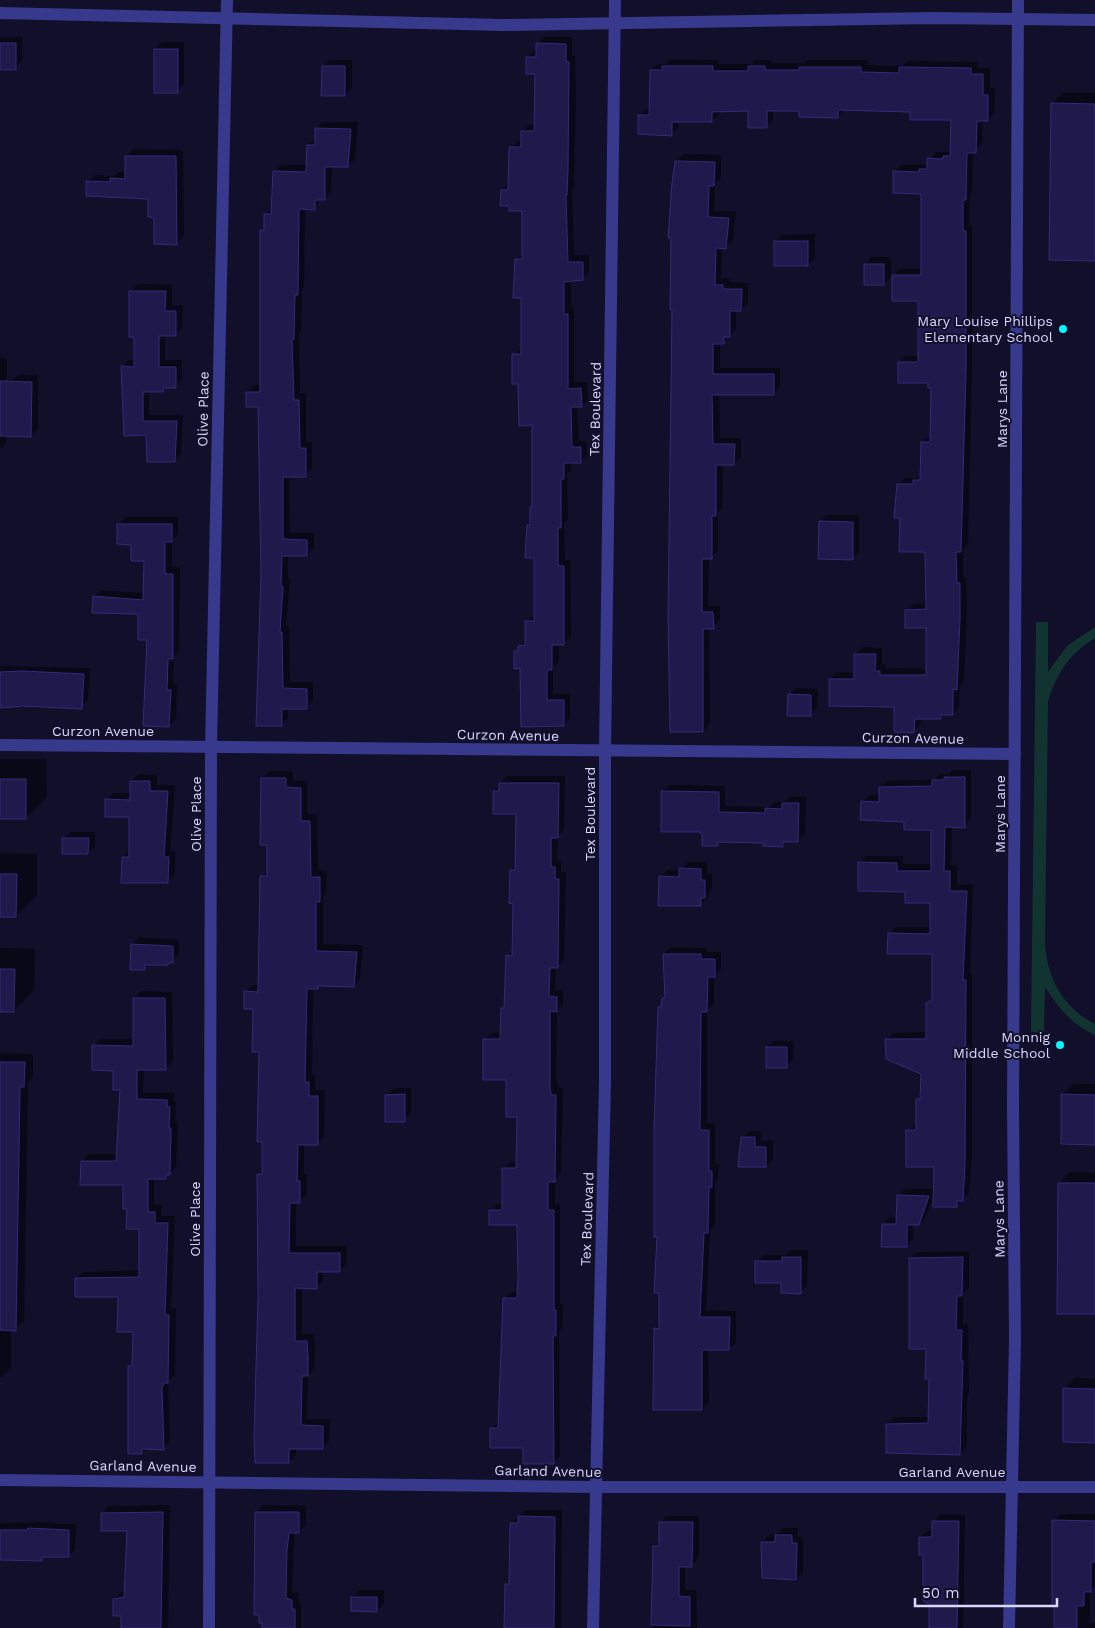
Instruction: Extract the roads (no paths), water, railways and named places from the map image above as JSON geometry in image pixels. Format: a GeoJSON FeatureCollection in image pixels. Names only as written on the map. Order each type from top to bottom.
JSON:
{"type":"FeatureCollection","features":[{"type":"Feature","properties":{"kind":"street","name":"Olive Place"},"geometry":{"type":"LineString","coordinates":[[209,1628],[211,747],[227,0]]}},
{"type":"Feature","properties":{"kind":"street","name":"Tex Boulevard"},"geometry":{"type":"LineString","coordinates":[[593,1628],[594,1487],[605,1081],[605,750],[615,0]]}},
{"type":"Feature","properties":{"kind":"street","name":"Marys Lane"},"geometry":{"type":"LineString","coordinates":[[1009,1628],[1015,1339],[1013,1108],[1018,0]]}},
{"type":"Feature","properties":{"kind":"street"},"geometry":{"type":"LineString","coordinates":[[0,13],[503,25],[934,18],[1095,20]]}},
{"type":"Feature","properties":{"kind":"street","name":"Curzon Avenue"},"geometry":{"type":"LineString","coordinates":[[0,745],[1015,754]]}},
{"type":"Feature","properties":{"kind":"street","name":"Garland Avenue"},"geometry":{"type":"LineString","coordinates":[[0,1480],[594,1487],[1095,1487]]}},
{"type":"Feature","properties":{"kind":"place","name":"Mary Louise Phillips Elementary School"},"geometry":{"type":"Point","coordinates":[1063,329]}},
{"type":"Feature","properties":{"kind":"place","name":"Monnig Middle School"},"geometry":{"type":"Point","coordinates":[1060,1045]}}]}
